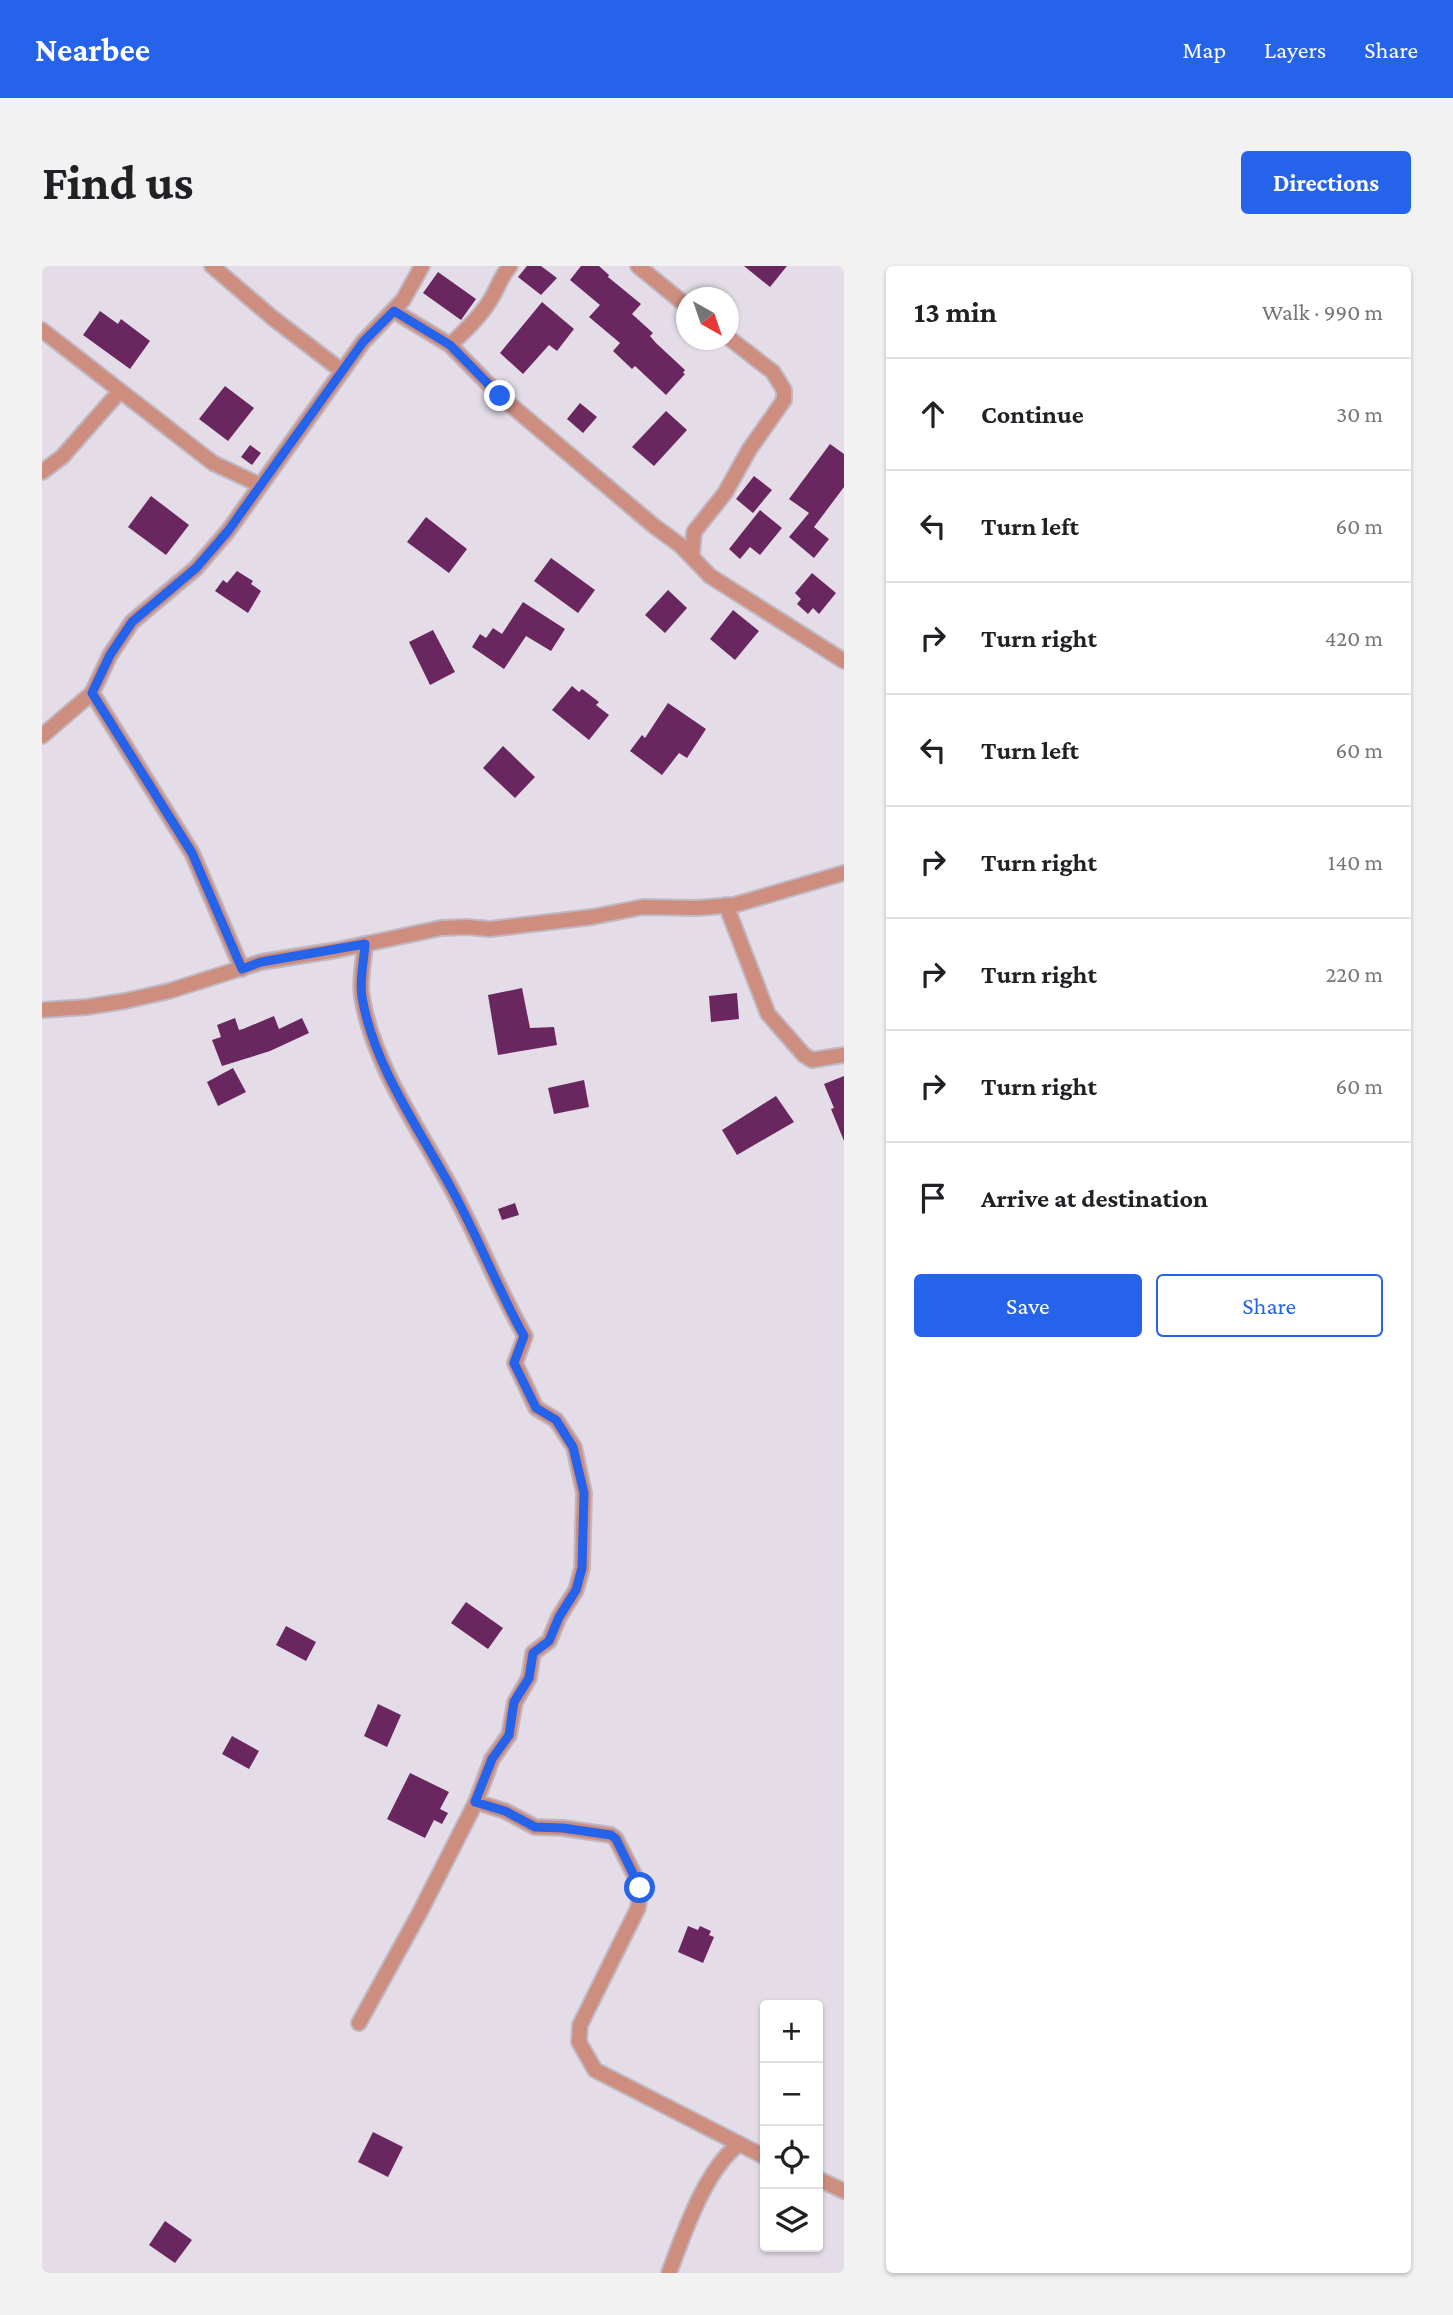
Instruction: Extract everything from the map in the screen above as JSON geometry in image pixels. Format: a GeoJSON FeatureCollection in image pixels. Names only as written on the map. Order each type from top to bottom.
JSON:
{"type":"FeatureCollection","features":[{"type":"Feature","properties":{"kind":"street"},"geometry":{"type":"LineString","coordinates":[[212,266],[342,371]]}},
{"type":"Feature","properties":{"kind":"street"},"geometry":{"type":"LineString","coordinates":[[42,736],[92,693],[110,655],[132,622],[196,568],[228,531],[372,331],[403,300],[422,266]]}},
{"type":"Feature","properties":{"kind":"street"},"geometry":{"type":"LineString","coordinates":[[450,345],[491,299],[499,279],[510,266]]}},
{"type":"Feature","properties":{"kind":"street"},"geometry":{"type":"LineString","coordinates":[[638,266],[676,297]]}},
{"type":"Feature","properties":{"kind":"street"},"geometry":{"type":"LineString","coordinates":[[394,311],[450,345],[500,396],[669,536],[710,576],[844,661]]}},
{"type":"Feature","properties":{"kind":"street"},"geometry":{"type":"LineString","coordinates":[[42,330],[213,463],[260,485]]}},
{"type":"Feature","properties":{"kind":"street"},"geometry":{"type":"LineString","coordinates":[[692,556],[694,532],[725,493],[749,450],[785,400],[785,390],[773,372],[739,346]]}},
{"type":"Feature","properties":{"kind":"street"},"geometry":{"type":"LineString","coordinates":[[42,472],[62,457],[120,391]]}},
{"type":"Feature","properties":{"kind":"street"},"geometry":{"type":"LineString","coordinates":[[669,536],[694,532]]}},
{"type":"Feature","properties":{"kind":"street"},"geometry":{"type":"LineString","coordinates":[[92,693],[192,853],[242,969]]}},
{"type":"Feature","properties":{"kind":"street"},"geometry":{"type":"LineString","coordinates":[[42,1010],[125,1001],[261,962],[441,928],[490,929],[592,917],[643,906],[697,908],[734,905],[844,873]]}},
{"type":"Feature","properties":{"kind":"street"},"geometry":{"type":"LineString","coordinates":[[726,905],[768,1014],[804,1055],[812,1060],[844,1055]]}},
{"type":"Feature","properties":{"kind":"street"},"geometry":{"type":"LineString","coordinates":[[359,2023],[420,1912],[475,1802],[492,1759],[509,1735],[514,1702],[529,1678],[533,1653],[549,1641],[559,1617],[576,1590],[582,1568],[584,1493],[573,1447],[556,1420],[536,1408],[514,1363],[524,1336],[459,1202],[402,1101],[375,1045],[361,995],[365,944]]}},
{"type":"Feature","properties":{"kind":"street"},"geometry":{"type":"LineString","coordinates":[[475,1802],[505,1811],[535,1827],[611,1835],[616,1839],[640,1888],[641,1896],[638,1908],[580,2025],[579,2042],[596,2070],[760,2154]]}},
{"type":"Feature","properties":{"kind":"street"},"geometry":{"type":"LineString","coordinates":[[669,2273],[713,2175],[726,2154],[739,2144]]}},
{"type":"Feature","properties":{"kind":"street"},"geometry":{"type":"LineString","coordinates":[[823,2181],[844,2191]]}},
{"type":"Feature","properties":{"kind":"building"},"geometry":{"type":"Polygon","coordinates":[[[527,266],[541,266],[557,278],[541,295],[518,277],[527,266]]]}},
{"type":"Feature","properties":{"kind":"building"},"geometry":{"type":"Polygon","coordinates":[[[581,266],[599,266],[608,277],[641,304],[632,314],[653,333],[650,336],[656,343],[685,370],[685,374],[666,395],[635,366],[632,369],[613,351],[620,343],[589,317],[600,305],[570,280],[581,266]]]}},
{"type":"Feature","properties":{"kind":"building"},"geometry":{"type":"Polygon","coordinates":[[[744,266],[787,266],[770,287],[744,266]]]}},
{"type":"Feature","properties":{"kind":"building"},"geometry":{"type":"Polygon","coordinates":[[[438,272],[476,299],[461,320],[423,293],[438,272]]]}},
{"type":"Feature","properties":{"kind":"building"},"geometry":{"type":"Polygon","coordinates":[[[542,302],[574,329],[557,351],[549,345],[523,374],[500,353],[542,302]]]}},
{"type":"Feature","properties":{"kind":"building"},"geometry":{"type":"Polygon","coordinates":[[[100,311],[118,324],[121,319],[150,341],[130,369],[83,335],[100,311]]]}},
{"type":"Feature","properties":{"kind":"building"},"geometry":{"type":"Polygon","coordinates":[[[225,386],[254,408],[228,441],[199,419],[225,386]]]}},
{"type":"Feature","properties":{"kind":"building"},"geometry":{"type":"Polygon","coordinates":[[[580,403],[597,417],[583,433],[567,419],[580,403]]]}},
{"type":"Feature","properties":{"kind":"building"},"geometry":{"type":"Polygon","coordinates":[[[666,411],[687,430],[654,466],[632,447],[666,411]]]}},
{"type":"Feature","properties":{"kind":"building"},"geometry":{"type":"Polygon","coordinates":[[[830,444],[844,454],[844,487],[814,527],[829,539],[814,558],[789,537],[809,513],[789,499],[830,444]]]}},
{"type":"Feature","properties":{"kind":"building"},"geometry":{"type":"Polygon","coordinates":[[[250,445],[261,453],[252,465],[241,457],[250,445]]]}},
{"type":"Feature","properties":{"kind":"building"},"geometry":{"type":"Polygon","coordinates":[[[754,476],[772,490],[753,513],[736,499],[754,476]]]}},
{"type":"Feature","properties":{"kind":"building"},"geometry":{"type":"Polygon","coordinates":[[[151,496],[189,525],[166,555],[128,527],[151,496]]]}},
{"type":"Feature","properties":{"kind":"building"},"geometry":{"type":"Polygon","coordinates":[[[760,510],[782,528],[760,555],[750,547],[740,559],[729,549],[760,510]]]}},
{"type":"Feature","properties":{"kind":"building"},"geometry":{"type":"Polygon","coordinates":[[[426,517],[467,549],[449,573],[407,542],[426,517]]]}},
{"type":"Feature","properties":{"kind":"building"},"geometry":{"type":"Polygon","coordinates":[[[551,558],[595,590],[578,613],[534,581],[551,558]]]}},
{"type":"Feature","properties":{"kind":"building"},"geometry":{"type":"Polygon","coordinates":[[[237,571],[253,581],[251,584],[261,591],[248,613],[215,591],[223,580],[227,583],[237,571]]]}},
{"type":"Feature","properties":{"kind":"building"},"geometry":{"type":"Polygon","coordinates":[[[812,573],[836,593],[819,614],[813,608],[808,614],[797,604],[801,599],[795,593],[812,573]]]}},
{"type":"Feature","properties":{"kind":"building"},"geometry":{"type":"Polygon","coordinates":[[[668,590],[687,608],[665,633],[645,615],[668,590]]]}},
{"type":"Feature","properties":{"kind":"building"},"geometry":{"type":"Polygon","coordinates":[[[523,602],[565,629],[551,651],[526,636],[504,669],[472,647],[480,634],[486,638],[493,628],[502,634],[523,602]]]}},
{"type":"Feature","properties":{"kind":"building"},"geometry":{"type":"Polygon","coordinates":[[[733,610],[759,631],[735,660],[710,639],[733,610]]]}},
{"type":"Feature","properties":{"kind":"building"},"geometry":{"type":"Polygon","coordinates":[[[433,630],[455,672],[430,685],[409,642],[433,630]]]}},
{"type":"Feature","properties":{"kind":"building"},"geometry":{"type":"Polygon","coordinates":[[[572,686],[579,692],[582,689],[599,702],[596,705],[609,715],[589,740],[552,710],[572,686]]]}},
{"type":"Feature","properties":{"kind":"building"},"geometry":{"type":"Polygon","coordinates":[[[668,703],[706,729],[687,758],[679,753],[662,775],[630,751],[642,735],[645,738],[668,703]]]}},
{"type":"Feature","properties":{"kind":"building"},"geometry":{"type":"Polygon","coordinates":[[[503,746],[535,777],[515,798],[483,768],[503,746]]]}},
{"type":"Feature","properties":{"kind":"building"},"geometry":{"type":"Polygon","coordinates":[[[522,988],[530,1028],[554,1027],[557,1045],[498,1055],[488,995],[522,988]]]}},
{"type":"Feature","properties":{"kind":"building"},"geometry":{"type":"Polygon","coordinates":[[[737,993],[739,1019],[711,1022],[709,996],[737,993]]]}},
{"type":"Feature","properties":{"kind":"building"},"geometry":{"type":"Polygon","coordinates":[[[274,1016],[279,1029],[302,1018],[309,1033],[270,1051],[222,1066],[212,1040],[221,1037],[217,1025],[235,1018],[239,1030],[274,1016]]]}},
{"type":"Feature","properties":{"kind":"building"},"geometry":{"type":"Polygon","coordinates":[[[233,1068],[246,1092],[218,1106],[207,1082],[233,1068]]]}},
{"type":"Feature","properties":{"kind":"building"},"geometry":{"type":"Polygon","coordinates":[[[844,1076],[844,1141],[824,1084],[844,1076]]]}},
{"type":"Feature","properties":{"kind":"building"},"geometry":{"type":"Polygon","coordinates":[[[584,1080],[589,1107],[554,1114],[548,1088],[584,1080]]]}},
{"type":"Feature","properties":{"kind":"building"},"geometry":{"type":"Polygon","coordinates":[[[776,1096],[794,1122],[737,1155],[722,1130],[776,1096]]]}},
{"type":"Feature","properties":{"kind":"building"},"geometry":{"type":"Polygon","coordinates":[[[515,1203],[519,1215],[502,1220],[498,1209],[515,1203]]]}},
{"type":"Feature","properties":{"kind":"building"},"geometry":{"type":"Polygon","coordinates":[[[466,1602],[503,1628],[488,1649],[451,1623],[466,1602]]]}},
{"type":"Feature","properties":{"kind":"building"},"geometry":{"type":"Polygon","coordinates":[[[286,1626],[316,1642],[306,1661],[276,1645],[286,1626]]]}},
{"type":"Feature","properties":{"kind":"building"},"geometry":{"type":"Polygon","coordinates":[[[378,1704],[401,1715],[387,1747],[364,1736],[378,1704]]]}},
{"type":"Feature","properties":{"kind":"building"},"geometry":{"type":"Polygon","coordinates":[[[232,1736],[259,1751],[249,1769],[222,1754],[232,1736]]]}},
{"type":"Feature","properties":{"kind":"building"},"geometry":{"type":"Polygon","coordinates":[[[410,1773],[449,1792],[440,1809],[448,1813],[442,1824],[434,1820],[425,1838],[387,1819],[410,1773]]]}},
{"type":"Feature","properties":{"kind":"building"},"geometry":{"type":"Polygon","coordinates":[[[688,1926],[698,1930],[700,1926],[711,1931],[709,1935],[714,1937],[703,1963],[678,1952],[688,1926]]]}},
{"type":"Feature","properties":{"kind":"building"},"geometry":{"type":"Polygon","coordinates":[[[373,2132],[403,2147],[388,2177],[358,2162],[373,2132]]]}},
{"type":"Feature","properties":{"kind":"building"},"geometry":{"type":"Polygon","coordinates":[[[165,2221],[192,2240],[175,2263],[149,2245],[165,2221]]]}},
{"type":"Feature","properties":{"kind":"route"},"geometry":{"type":"LineString","coordinates":[[500,396],[450,345],[394,311],[363,342],[228,531],[196,568],[146,607],[132,622],[110,655],[92,693],[192,853],[242,969],[261,962],[365,944],[361,995],[375,1045],[402,1101],[459,1202],[524,1336],[514,1363],[536,1408],[556,1420],[573,1447],[584,1493],[582,1568],[576,1590],[559,1617],[549,1641],[533,1653],[529,1678],[514,1702],[509,1735],[492,1759],[475,1802],[505,1811],[535,1827],[611,1835],[616,1839],[640,1888]]}}]}
